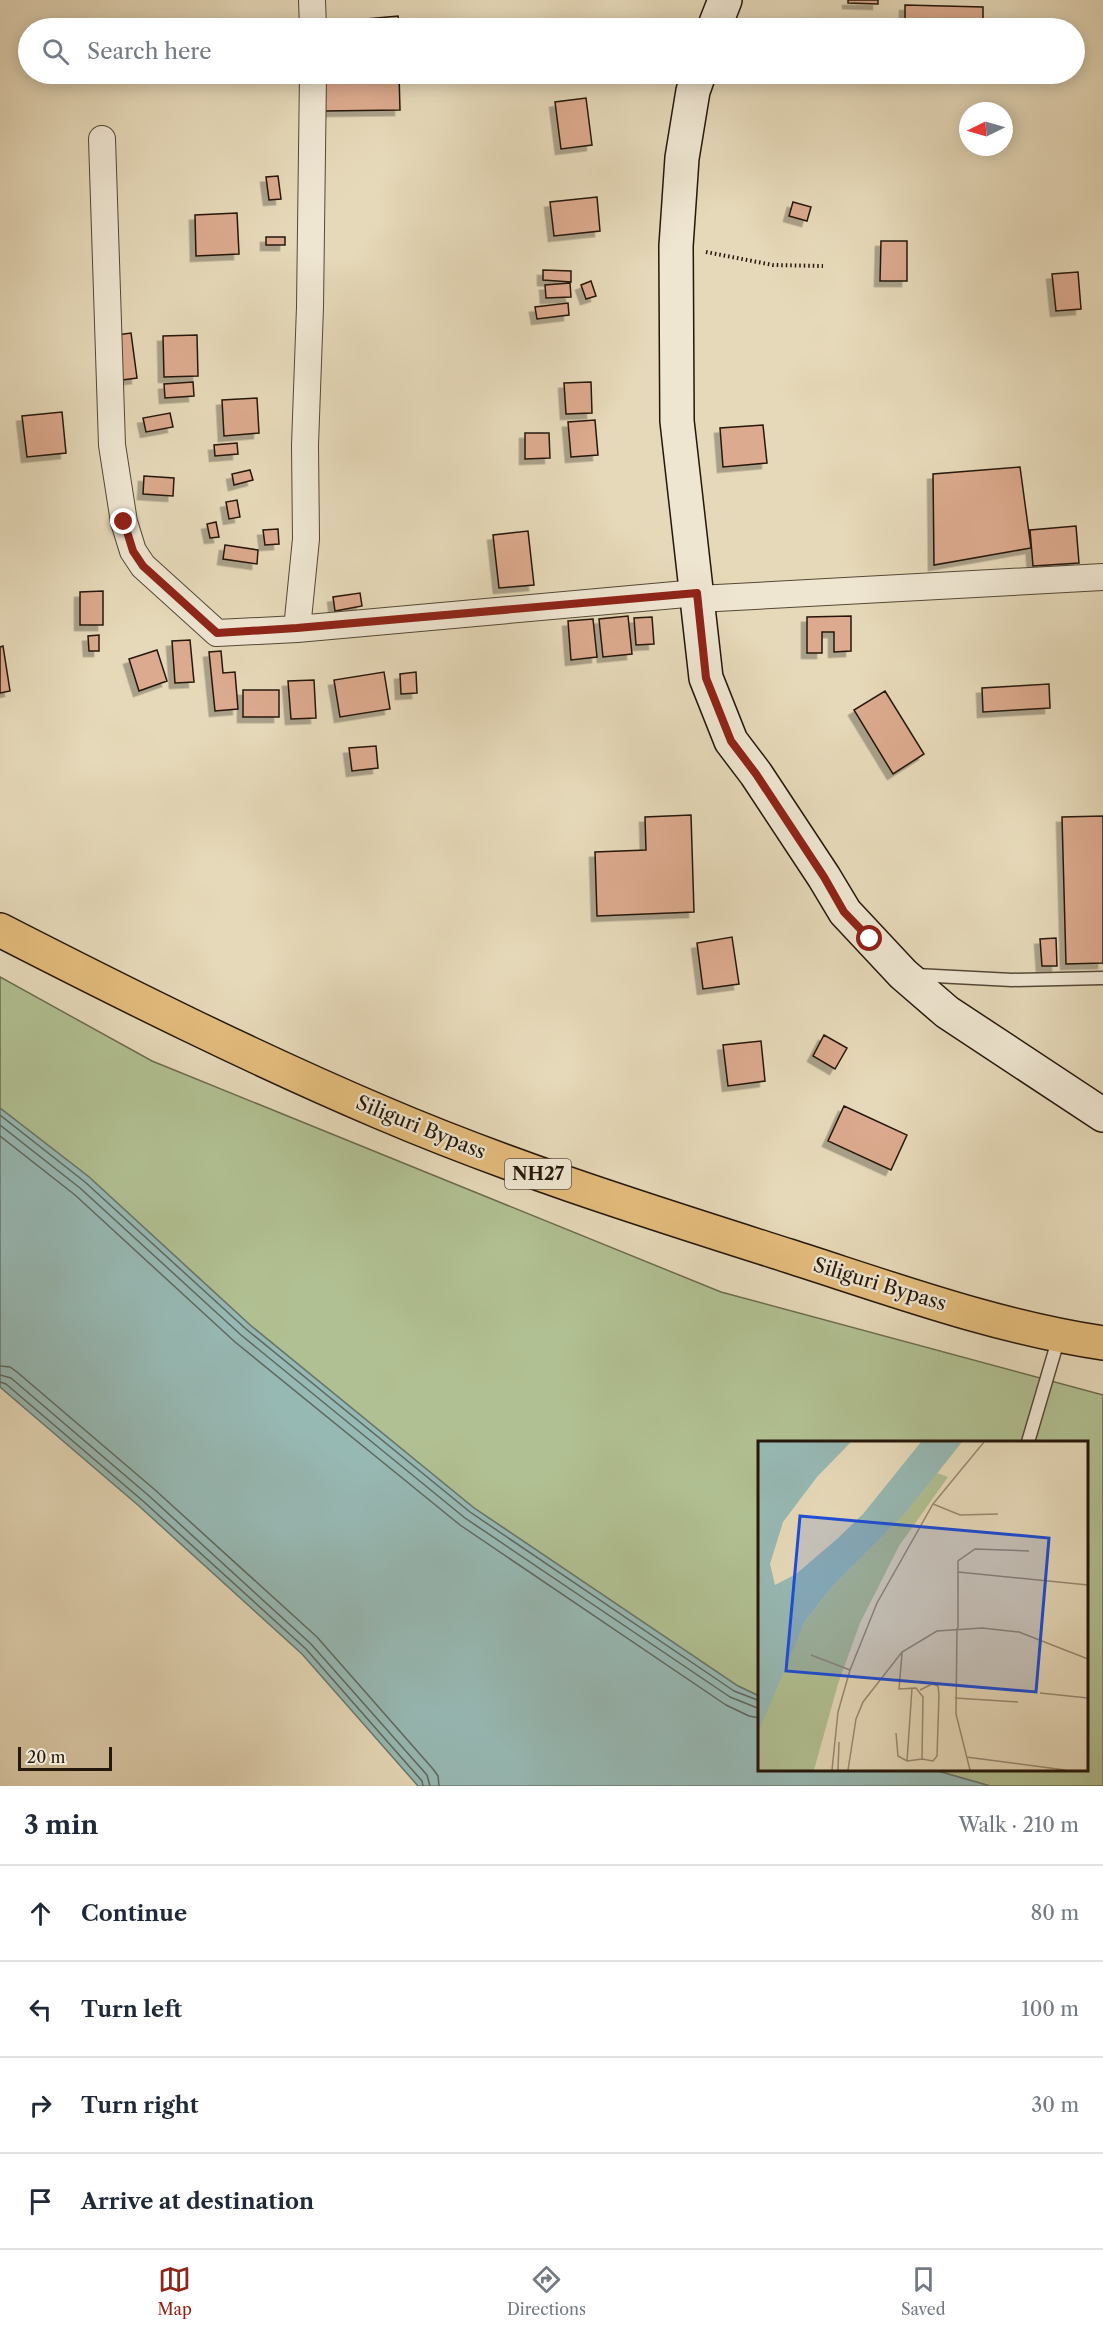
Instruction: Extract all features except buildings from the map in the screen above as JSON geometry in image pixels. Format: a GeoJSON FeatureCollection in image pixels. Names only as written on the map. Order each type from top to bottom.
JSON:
{"type":"FeatureCollection","features":[{"type":"Feature","properties":{"kind":"highway","name":"Siliguri Bypass"},"geometry":{"type":"LineString","coordinates":[[0,930],[217,1039],[381,1113],[569,1186],[930,1301],[1059,1337],[1103,1343]]}},
{"type":"Feature","properties":{"kind":"main road"},"geometry":{"type":"LineString","coordinates":[[718,18],[725,0]]}},
{"type":"Feature","properties":{"kind":"main road"},"geometry":{"type":"LineString","coordinates":[[695,84],[682,158],[676,246],[677,421],[706,678],[731,741],[756,774],[824,877],[844,912],[903,975],[947,1012],[1103,1115]]}},
{"type":"Feature","properties":{"kind":"street"},"geometry":{"type":"LineString","coordinates":[[312,0],[313,18]]}},
{"type":"Feature","properties":{"kind":"street"},"geometry":{"type":"LineString","coordinates":[[297,628],[306,539],[305,446],[310,307],[313,84]]}},
{"type":"Feature","properties":{"kind":"street"},"geometry":{"type":"LineString","coordinates":[[102,139],[112,445],[124,522],[133,551],[154,579],[217,633],[697,596],[1103,577]]}},
{"type":"Feature","properties":{"kind":"lane"},"geometry":{"type":"LineString","coordinates":[[903,975],[1012,981],[1103,978]]}},
{"type":"Feature","properties":{"kind":"lane"},"geometry":{"type":"LineString","coordinates":[[1029,1441],[1059,1337]]}},
{"type":"Feature","properties":{"kind":"path"},"geometry":{"type":"LineString","coordinates":[[676,246],[773,265],[822,266]]}},
{"type":"Feature","properties":{"kind":"green space"},"geometry":{"type":"Polygon","coordinates":[[[0,977],[152,1061],[721,1292],[1103,1395],[1103,1786],[990,1786],[938,1771],[1088,1771],[1088,1441],[758,1441],[758,1696],[738,1686],[474,1508],[250,1325],[89,1177],[0,1108],[0,977]]]}},
{"type":"Feature","properties":{"kind":"water"},"geometry":{"type":"Polygon","coordinates":[[[0,1108],[89,1177],[250,1325],[474,1508],[738,1686],[758,1696],[758,1771],[938,1771],[990,1786],[418,1786],[302,1654],[139,1506],[0,1387],[0,1108]]]}},
{"type":"Feature","properties":{"kind":"route"},"geometry":{"type":"LineString","coordinates":[[124,522],[133,551],[143,566],[154,579],[217,633],[697,593],[706,678],[731,741],[756,774],[824,877],[844,912],[870,939]]}}]}
